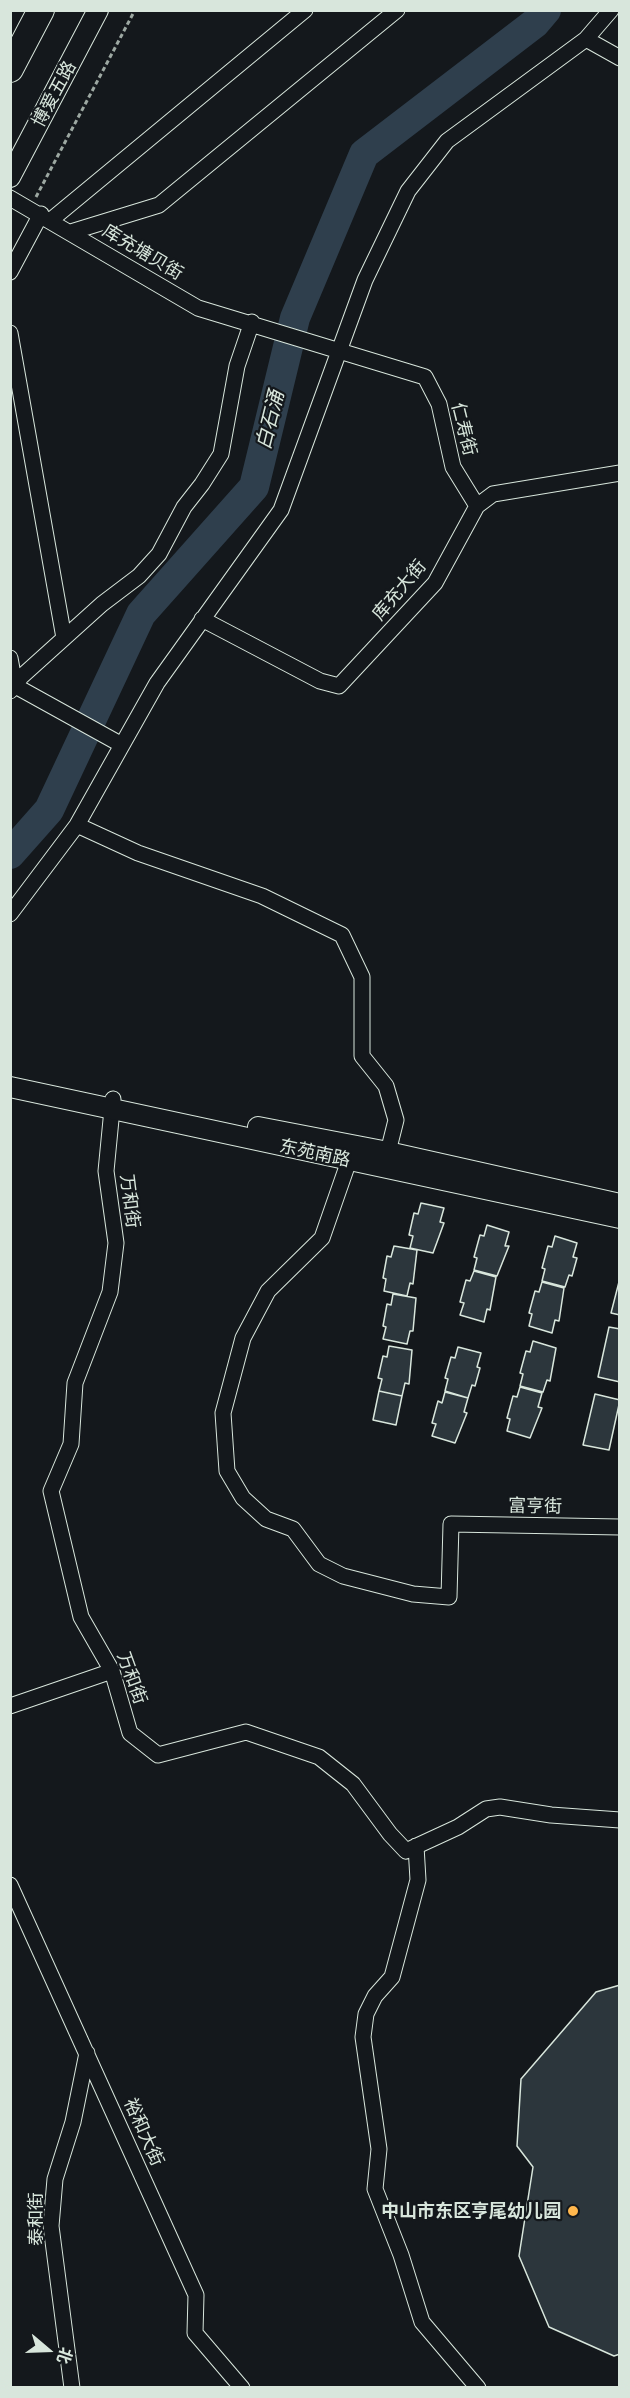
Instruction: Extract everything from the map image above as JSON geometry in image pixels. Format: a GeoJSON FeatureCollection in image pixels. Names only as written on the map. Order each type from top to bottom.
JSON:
{"type":"FeatureCollection","features":[{"type":"Feature","properties":{"kind":"highway"},"geometry":{"type":"LineString","coordinates":[[10,69],[41,10]]}},
{"type":"Feature","properties":{"kind":"street","name":"博爱五路"},"geometry":{"type":"LineString","coordinates":[[10,177],[98,10]]}},
{"type":"Feature","properties":{"kind":"street"},"geometry":{"type":"LineString","coordinates":[[10,272],[41,214],[305,10]]}},
{"type":"Feature","properties":{"kind":"street"},"geometry":{"type":"LineString","coordinates":[[72,232],[159,205],[397,10]]}},
{"type":"Feature","properties":{"kind":"street"},"geometry":{"type":"LineString","coordinates":[[10,914],[77,825],[157,683],[281,510],[365,280],[408,191],[447,141],[586,39],[611,10]]}},
{"type":"Feature","properties":{"kind":"street"},"geometry":{"type":"LineString","coordinates":[[586,39],[620,58]]}},
{"type":"Feature","properties":{"kind":"street","name":"库充塘贝街"},"geometry":{"type":"LineString","coordinates":[[10,198],[72,232],[198,308],[339,350]]}},
{"type":"Feature","properties":{"kind":"street"},"geometry":{"type":"LineString","coordinates":[[12,686],[64,638],[139,576],[159,554],[184,507],[221,454],[237,366],[256,324]]}},
{"type":"Feature","properties":{"kind":"street"},"geometry":{"type":"LineString","coordinates":[[10,333],[64,638]]}},
{"type":"Feature","properties":{"kind":"street","name":"仁寿街"},"geometry":{"type":"LineString","coordinates":[[339,350],[425,377],[439,404],[453,467],[477,506]]}},
{"type":"Feature","properties":{"kind":"street"},"geometry":{"type":"LineString","coordinates":[[477,506],[493,494],[620,473]]}},
{"type":"Feature","properties":{"kind":"street","name":"库充大街"},"geometry":{"type":"LineString","coordinates":[[202,619],[320,681],[339,686],[435,583],[477,506]]}},
{"type":"Feature","properties":{"kind":"street"},"geometry":{"type":"LineString","coordinates":[[10,658],[12,686]]}},
{"type":"Feature","properties":{"kind":"street"},"geometry":{"type":"LineString","coordinates":[[12,686],[122,745]]}},
{"type":"Feature","properties":{"kind":"street"},"geometry":{"type":"LineString","coordinates":[[77,825],[138,853],[262,896],[342,935],[362,977],[362,1056],[386,1086],[396,1120],[388,1152]]}},
{"type":"Feature","properties":{"kind":"street","name":"东苑南路"},"geometry":{"type":"LineString","coordinates":[[10,1075],[112,1104]]}},
{"type":"Feature","properties":{"kind":"street","name":"东苑南路"},"geometry":{"type":"LineString","coordinates":[[10,1087],[112,1104],[352,1153],[620,1218]]}},
{"type":"Feature","properties":{"kind":"street","name":"万和街"},"geometry":{"type":"LineString","coordinates":[[112,1104],[106,1171],[116,1243],[110,1292],[75,1383],[71,1444],[51,1491],[81,1617],[111,1671],[130,1733],[158,1755],[246,1732],[319,1757],[353,1784],[390,1834],[406,1851],[416,1846]]}},
{"type":"Feature","properties":{"kind":"street","name":"东苑南路"},"geometry":{"type":"LineString","coordinates":[[352,1153],[388,1152],[620,1204]]}},
{"type":"Feature","properties":{"kind":"street","name":"富亨街"},"geometry":{"type":"LineString","coordinates":[[352,1153],[322,1238],[268,1291],[243,1338],[223,1413],[227,1471],[243,1498],[266,1519],[293,1529],[319,1564],[343,1576],[413,1594],[449,1597],[451,1524],[620,1527]]}},
{"type":"Feature","properties":{"kind":"street"},"geometry":{"type":"LineString","coordinates":[[10,1706],[111,1671]]}},
{"type":"Feature","properties":{"kind":"street"},"geometry":{"type":"LineString","coordinates":[[478,2388],[422,2322],[401,2255],[375,2189],[379,2149],[363,2037],[366,2014],[375,1996],[392,1977],[418,1880],[416,1846],[459,1827],[486,1809],[500,1807],[551,1815],[620,1820]]}},
{"type":"Feature","properties":{"kind":"street","name":"裕和大街"},"geometry":{"type":"LineString","coordinates":[[10,1885],[196,2295],[195,2333],[242,2388]]}},
{"type":"Feature","properties":{"kind":"street","name":"泰和街"},"geometry":{"type":"LineString","coordinates":[[72,2388],[51,2226],[55,2179],[73,2122],[87,2054]]}},
{"type":"Feature","properties":{"kind":"path"},"geometry":{"type":"LineString","coordinates":[[41,214],[135,10]]}},
{"type":"Feature","properties":{"kind":"building"},"geometry":{"type":"Polygon","coordinates":[[[421,1203],[444,1208],[440,1222],[444,1223],[433,1253],[410,1248],[413,1236],[409,1235],[414,1213],[418,1214],[421,1203]]]}},
{"type":"Feature","properties":{"kind":"building"},"geometry":{"type":"Polygon","coordinates":[[[487,1225],[509,1232],[505,1246],[509,1246],[497,1276],[474,1270],[477,1258],[474,1257],[480,1235],[484,1236],[487,1225]]]}},
{"type":"Feature","properties":{"kind":"building"},"geometry":{"type":"Polygon","coordinates":[[[555,1236],[577,1243],[573,1257],[577,1258],[572,1276],[569,1275],[565,1287],[542,1281],[545,1269],[542,1268],[548,1246],[552,1247],[555,1236]]]}},
{"type":"Feature","properties":{"kind":"building"},"geometry":{"type":"Polygon","coordinates":[[[394,1246],[417,1250],[413,1284],[410,1283],[407,1296],[384,1291],[386,1279],[383,1278],[387,1256],[391,1257],[394,1246]]]}},
{"type":"Feature","properties":{"kind":"building"},"geometry":{"type":"Polygon","coordinates":[[[474,1271],[496,1277],[490,1310],[487,1309],[484,1322],[460,1315],[464,1303],[460,1302],[466,1280],[470,1281],[474,1271]]]}},
{"type":"Feature","properties":{"kind":"building"},"geometry":{"type":"Polygon","coordinates":[[[620,1278],[620,1315],[611,1313],[620,1278]]]}},
{"type":"Feature","properties":{"kind":"building"},"geometry":{"type":"Polygon","coordinates":[[[542,1282],[564,1288],[559,1321],[555,1320],[552,1333],[529,1326],[532,1314],[529,1313],[535,1291],[539,1292],[542,1282]]]}},
{"type":"Feature","properties":{"kind":"building"},"geometry":{"type":"Polygon","coordinates":[[[393,1294],[416,1298],[413,1331],[410,1331],[407,1344],[383,1339],[387,1304],[391,1305],[393,1294]]]}},
{"type":"Feature","properties":{"kind":"building"},"geometry":{"type":"Polygon","coordinates":[[[609,1327],[620,1329],[620,1382],[598,1377],[609,1327]]]}},
{"type":"Feature","properties":{"kind":"building"},"geometry":{"type":"Polygon","coordinates":[[[533,1341],[556,1348],[550,1381],[547,1380],[543,1392],[520,1386],[523,1374],[520,1373],[526,1351],[530,1352],[533,1341]]]}},
{"type":"Feature","properties":{"kind":"building"},"geometry":{"type":"Polygon","coordinates":[[[389,1346],[412,1350],[409,1384],[405,1383],[402,1396],[379,1391],[382,1379],[378,1378],[383,1356],[387,1357],[389,1346]]]}},
{"type":"Feature","properties":{"kind":"building"},"geometry":{"type":"Polygon","coordinates":[[[458,1347],[481,1353],[475,1386],[472,1385],[468,1398],[445,1391],[448,1379],[445,1378],[451,1357],[455,1358],[458,1347]]]}},
{"type":"Feature","properties":{"kind":"building"},"geometry":{"type":"Polygon","coordinates":[[[520,1387],[542,1393],[538,1407],[542,1408],[530,1438],[507,1431],[510,1419],[507,1418],[513,1396],[517,1397],[520,1387]]]}},
{"type":"Feature","properties":{"kind":"building"},"geometry":{"type":"Polygon","coordinates":[[[379,1391],[402,1396],[396,1425],[373,1420],[379,1391]]]}},
{"type":"Feature","properties":{"kind":"building"},"geometry":{"type":"Polygon","coordinates":[[[445,1392],[468,1398],[464,1412],[467,1413],[455,1443],[432,1436],[436,1424],[432,1423],[438,1401],[442,1403],[445,1392]]]}},
{"type":"Feature","properties":{"kind":"building"},"geometry":{"type":"Polygon","coordinates":[[[595,1394],[620,1400],[609,1450],[583,1445],[595,1394]]]}},
{"type":"Feature","properties":{"kind":"building","name":"中山市东区亨尾幼儿园"},"geometry":{"type":"Polygon","coordinates":[[[620,1985],[620,2354],[614,2356],[549,2327],[519,2256],[533,2167],[517,2146],[521,2079],[596,1992],[620,1985]]]}},
{"type":"Feature","properties":{"kind":"waterway","name":"白石涌"},"geometry":{"type":"LineString","coordinates":[[10,854],[49,810],[141,614],[254,487],[295,318],[364,154],[535,23],[546,10]]}},
{"type":"Feature","properties":{"kind":"place","name":"中山市东区亨尾幼儿园"},"geometry":{"type":"Point","coordinates":[573,2211]}}]}
